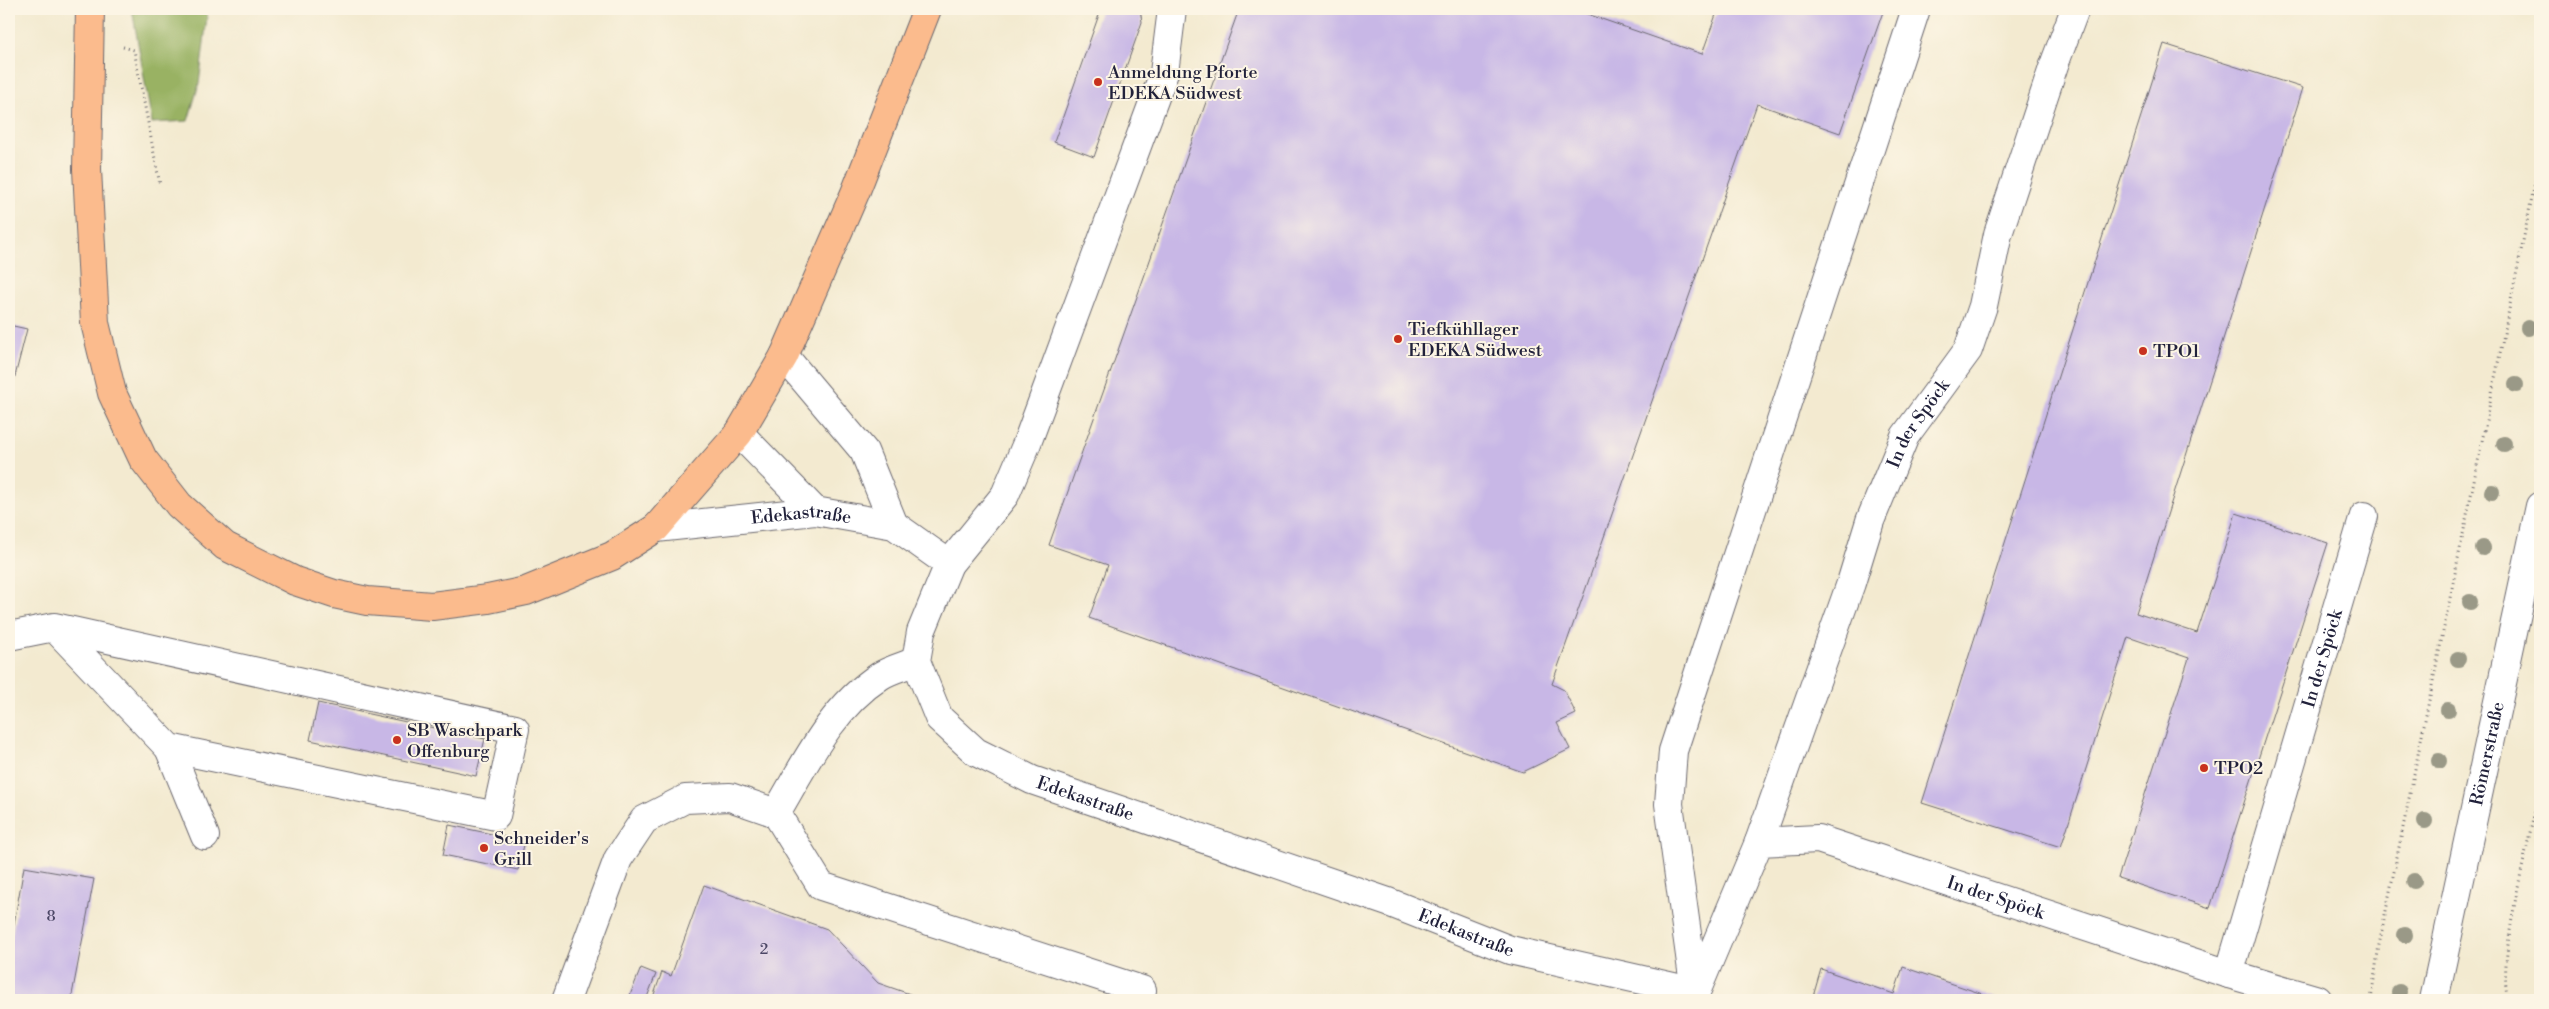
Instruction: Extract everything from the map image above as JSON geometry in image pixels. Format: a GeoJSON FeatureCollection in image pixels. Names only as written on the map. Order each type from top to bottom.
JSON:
{"type":"FeatureCollection","features":[{"type":"Feature","properties":{"kind":"main road"},"geometry":{"type":"LineString","coordinates":[[90,9],[87,168],[95,323],[112,393],[143,458],[179,506],[224,546],[295,581],[334,594],[367,601],[432,606],[488,599],[526,590],[612,556],[656,528],[739,433],[784,356],[855,193],[927,9]]}},
{"type":"Feature","properties":{"kind":"street"},"geometry":{"type":"LineString","coordinates":[[776,813],[816,745],[852,696],[882,674],[916,661],[921,632],[949,564],[1005,495],[1027,443],[1164,73],[1172,9]]}},
{"type":"Feature","properties":{"kind":"street"},"geometry":{"type":"LineString","coordinates":[[1694,996],[1669,804],[1673,751],[1916,9]]}},
{"type":"Feature","properties":{"kind":"street","name":"In der Spöck"},"geometry":{"type":"LineString","coordinates":[[1694,996],[1759,842],[1851,583],[1870,521],[1905,436],[1968,350],[1983,306],[1998,234],[2054,65],[2075,9]]}},
{"type":"Feature","properties":{"kind":"street"},"geometry":{"type":"LineString","coordinates":[[784,356],[864,451],[894,525]]}},
{"type":"Feature","properties":{"kind":"street"},"geometry":{"type":"LineString","coordinates":[[739,433],[815,511]]}},
{"type":"Feature","properties":{"kind":"street","name":"Römerstraße"},"geometry":{"type":"LineString","coordinates":[[2434,1000],[2540,506]]}},
{"type":"Feature","properties":{"kind":"street","name":"Edekastraße"},"geometry":{"type":"LineString","coordinates":[[656,528],[815,511],[894,525],[949,564]]}},
{"type":"Feature","properties":{"kind":"street","name":"In der Spöck"},"geometry":{"type":"LineString","coordinates":[[2229,974],[2364,516]]}},
{"type":"Feature","properties":{"kind":"street"},"geometry":{"type":"LineString","coordinates":[[9,636],[54,627],[515,730],[496,816],[169,748]]}},
{"type":"Feature","properties":{"kind":"street"},"geometry":{"type":"LineString","coordinates":[[54,627],[169,748],[205,836]]}},
{"type":"Feature","properties":{"kind":"street","name":"Edekastraße"},"geometry":{"type":"LineString","coordinates":[[916,661],[939,718],[976,752],[1032,780],[1388,902],[1510,950],[1694,996]]}},
{"type":"Feature","properties":{"kind":"street"},"geometry":{"type":"LineString","coordinates":[[566,1000],[618,859],[644,820],[685,799],[730,797],[776,813],[821,886],[1142,990]]}},
{"type":"Feature","properties":{"kind":"street","name":"In der Spöck"},"geometry":{"type":"LineString","coordinates":[[1759,842],[1818,839],[2229,974],[2318,1000]]}},
{"type":"Feature","properties":{"kind":"path"},"geometry":{"type":"LineString","coordinates":[[89,35],[134,50],[160,186]]}},
{"type":"Feature","properties":{"kind":"path"},"geometry":{"type":"LineString","coordinates":[[2371,1000],[2379,945],[2540,158]]}},
{"type":"Feature","properties":{"kind":"path"},"geometry":{"type":"LineString","coordinates":[[2509,1000],[2505,992],[2507,945],[2540,788]]}},
{"type":"Feature","properties":{"kind":"green space"},"geometry":{"type":"Polygon","coordinates":[[[132,9],[208,9],[199,84],[188,121],[152,123],[132,9]]]}},
{"type":"Feature","properties":{"kind":"building","name":"Anmeldung Pforte EDEKA Südwest"},"geometry":{"type":"Polygon","coordinates":[[[1101,9],[1140,9],[1142,22],[1094,157],[1054,142],[1101,9]]]}},
{"type":"Feature","properties":{"kind":"building","name":"Tiefkühllager EDEKA Südwest"},"geometry":{"type":"Polygon","coordinates":[[[1239,9],[1573,9],[1702,54],[1718,9],[1884,9],[1840,133],[1757,104],[1552,684],[1564,690],[1576,714],[1557,723],[1570,749],[1523,772],[1089,618],[1108,565],[1049,545],[1239,9]]]}},
{"type":"Feature","properties":{"kind":"building","name":"TPO1"},"geometry":{"type":"Polygon","coordinates":[[[2164,44],[2303,88],[2136,613],[2197,633],[2236,513],[2328,543],[2210,908],[2118,878],[2189,658],[2128,637],[2061,847],[1922,803],[2164,44]]]}},
{"type":"Feature","properties":{"kind":"building"},"geometry":{"type":"Polygon","coordinates":[[[9,325],[27,329],[9,400],[9,325]]]}},
{"type":"Feature","properties":{"kind":"building","name":"SB Waschpark Offenburg"},"geometry":{"type":"Polygon","coordinates":[[[318,703],[485,739],[476,776],[310,740],[318,703]]]}},
{"type":"Feature","properties":{"kind":"building","name":"Schneider's Grill"},"geometry":{"type":"Polygon","coordinates":[[[449,825],[525,841],[518,870],[443,855],[449,825]]]}},
{"type":"Feature","properties":{"kind":"building"},"geometry":{"type":"Polygon","coordinates":[[[24,867],[94,879],[71,1000],[9,1000],[9,952],[24,867]]]}},
{"type":"Feature","properties":{"kind":"building"},"geometry":{"type":"Polygon","coordinates":[[[704,885],[827,929],[878,983],[927,1000],[652,1000],[662,972],[671,976],[704,885]]]}},
{"type":"Feature","properties":{"kind":"building"},"geometry":{"type":"Polygon","coordinates":[[[1903,967],[2000,1000],[1812,1000],[1821,969],[1894,994],[1903,967]]]}},
{"type":"Feature","properties":{"kind":"building"},"geometry":{"type":"Polygon","coordinates":[[[641,968],[656,974],[646,1000],[628,1000],[641,968]]]}},
{"type":"Feature","properties":{"kind":"place","name":"Anmeldung Pforte EDEKA Südwest"},"geometry":{"type":"Point","coordinates":[1098,82]}},
{"type":"Feature","properties":{"kind":"place","name":"Tiefkühllager EDEKA Südwest"},"geometry":{"type":"Point","coordinates":[1398,339]}},
{"type":"Feature","properties":{"kind":"place","name":"TPO1"},"geometry":{"type":"Point","coordinates":[2143,351]}},
{"type":"Feature","properties":{"kind":"place","name":"SB Waschpark Offenburg"},"geometry":{"type":"Point","coordinates":[397,740]}},
{"type":"Feature","properties":{"kind":"place","name":"TPO2"},"geometry":{"type":"Point","coordinates":[2204,768]}},
{"type":"Feature","properties":{"kind":"place","name":"Schneider's Grill"},"geometry":{"type":"Point","coordinates":[484,848]}}]}
